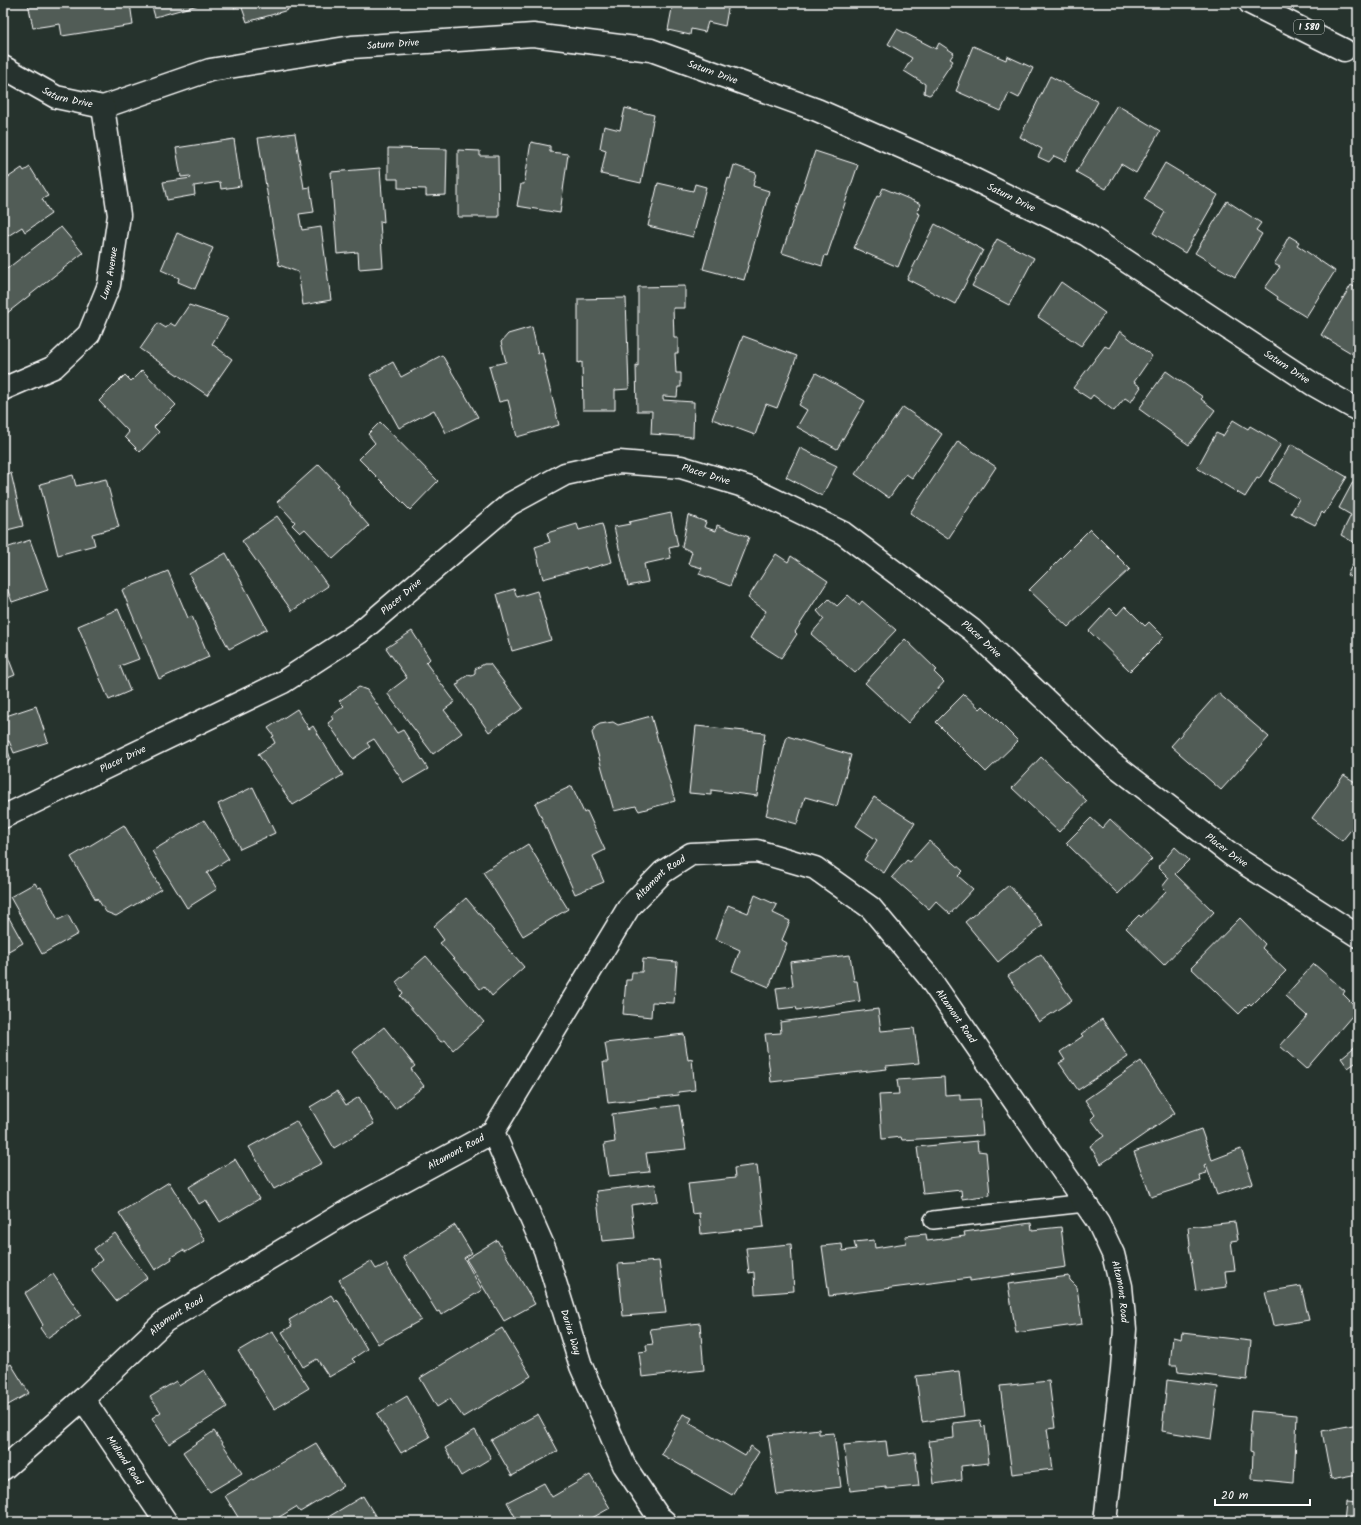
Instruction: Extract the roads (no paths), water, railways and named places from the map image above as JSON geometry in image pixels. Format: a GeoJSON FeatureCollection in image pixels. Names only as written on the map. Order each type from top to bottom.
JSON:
{"type":"FeatureCollection","features":[{"type":"Feature","properties":{"kind":"main road"},"geometry":{"type":"LineString","coordinates":[[1250,3],[1351,55]]}},
{"type":"Feature","properties":{"kind":"main road","name":"I 580"},"geometry":{"type":"LineString","coordinates":[[1274,3],[1351,55]]}},
{"type":"Feature","properties":{"kind":"main road","name":"Saturn Drive"},"geometry":{"type":"LineString","coordinates":[[3,67],[56,97],[103,107],[210,70],[352,47],[533,35],[651,50],[817,110],[961,173],[1087,235],[1314,385],[1358,410]]}},
{"type":"Feature","properties":{"kind":"main road","name":"Luna Avenue"},"geometry":{"type":"LineString","coordinates":[[3,389],[54,367],[89,334],[109,285],[119,215],[103,107]]}},
{"type":"Feature","properties":{"kind":"main road","name":"Placer Drive"},"geometry":{"type":"LineString","coordinates":[[3,818],[283,682],[360,632],[510,504],[565,474],[619,462],[681,467],[750,488],[843,533],[972,630],[1112,763],[1233,856],[1358,936]]}},
{"type":"Feature","properties":{"kind":"main road","name":"Altamont Road"},"geometry":{"type":"LineString","coordinates":[[3,1469],[83,1399],[166,1321],[351,1209],[493,1132],[629,907],[662,872],[691,854],[757,851],[815,868],[871,908],[928,976],[1098,1222],[1113,1254],[1121,1286],[1125,1329],[1122,1370],[1105,1522]]}},
{"type":"Feature","properties":{"kind":"main road","name":"Darius Way"},"geometry":{"type":"LineString","coordinates":[[493,1132],[545,1250],[581,1366],[624,1465],[658,1516],[665,1522]]}},
{"type":"Feature","properties":{"kind":"main road","name":"Midland Road"},"geometry":{"type":"LineString","coordinates":[[83,1399],[166,1522]]}},
{"type":"Feature","properties":{"kind":"lane"},"geometry":{"type":"LineString","coordinates":[[933,1220],[1085,1203]]}}]}
